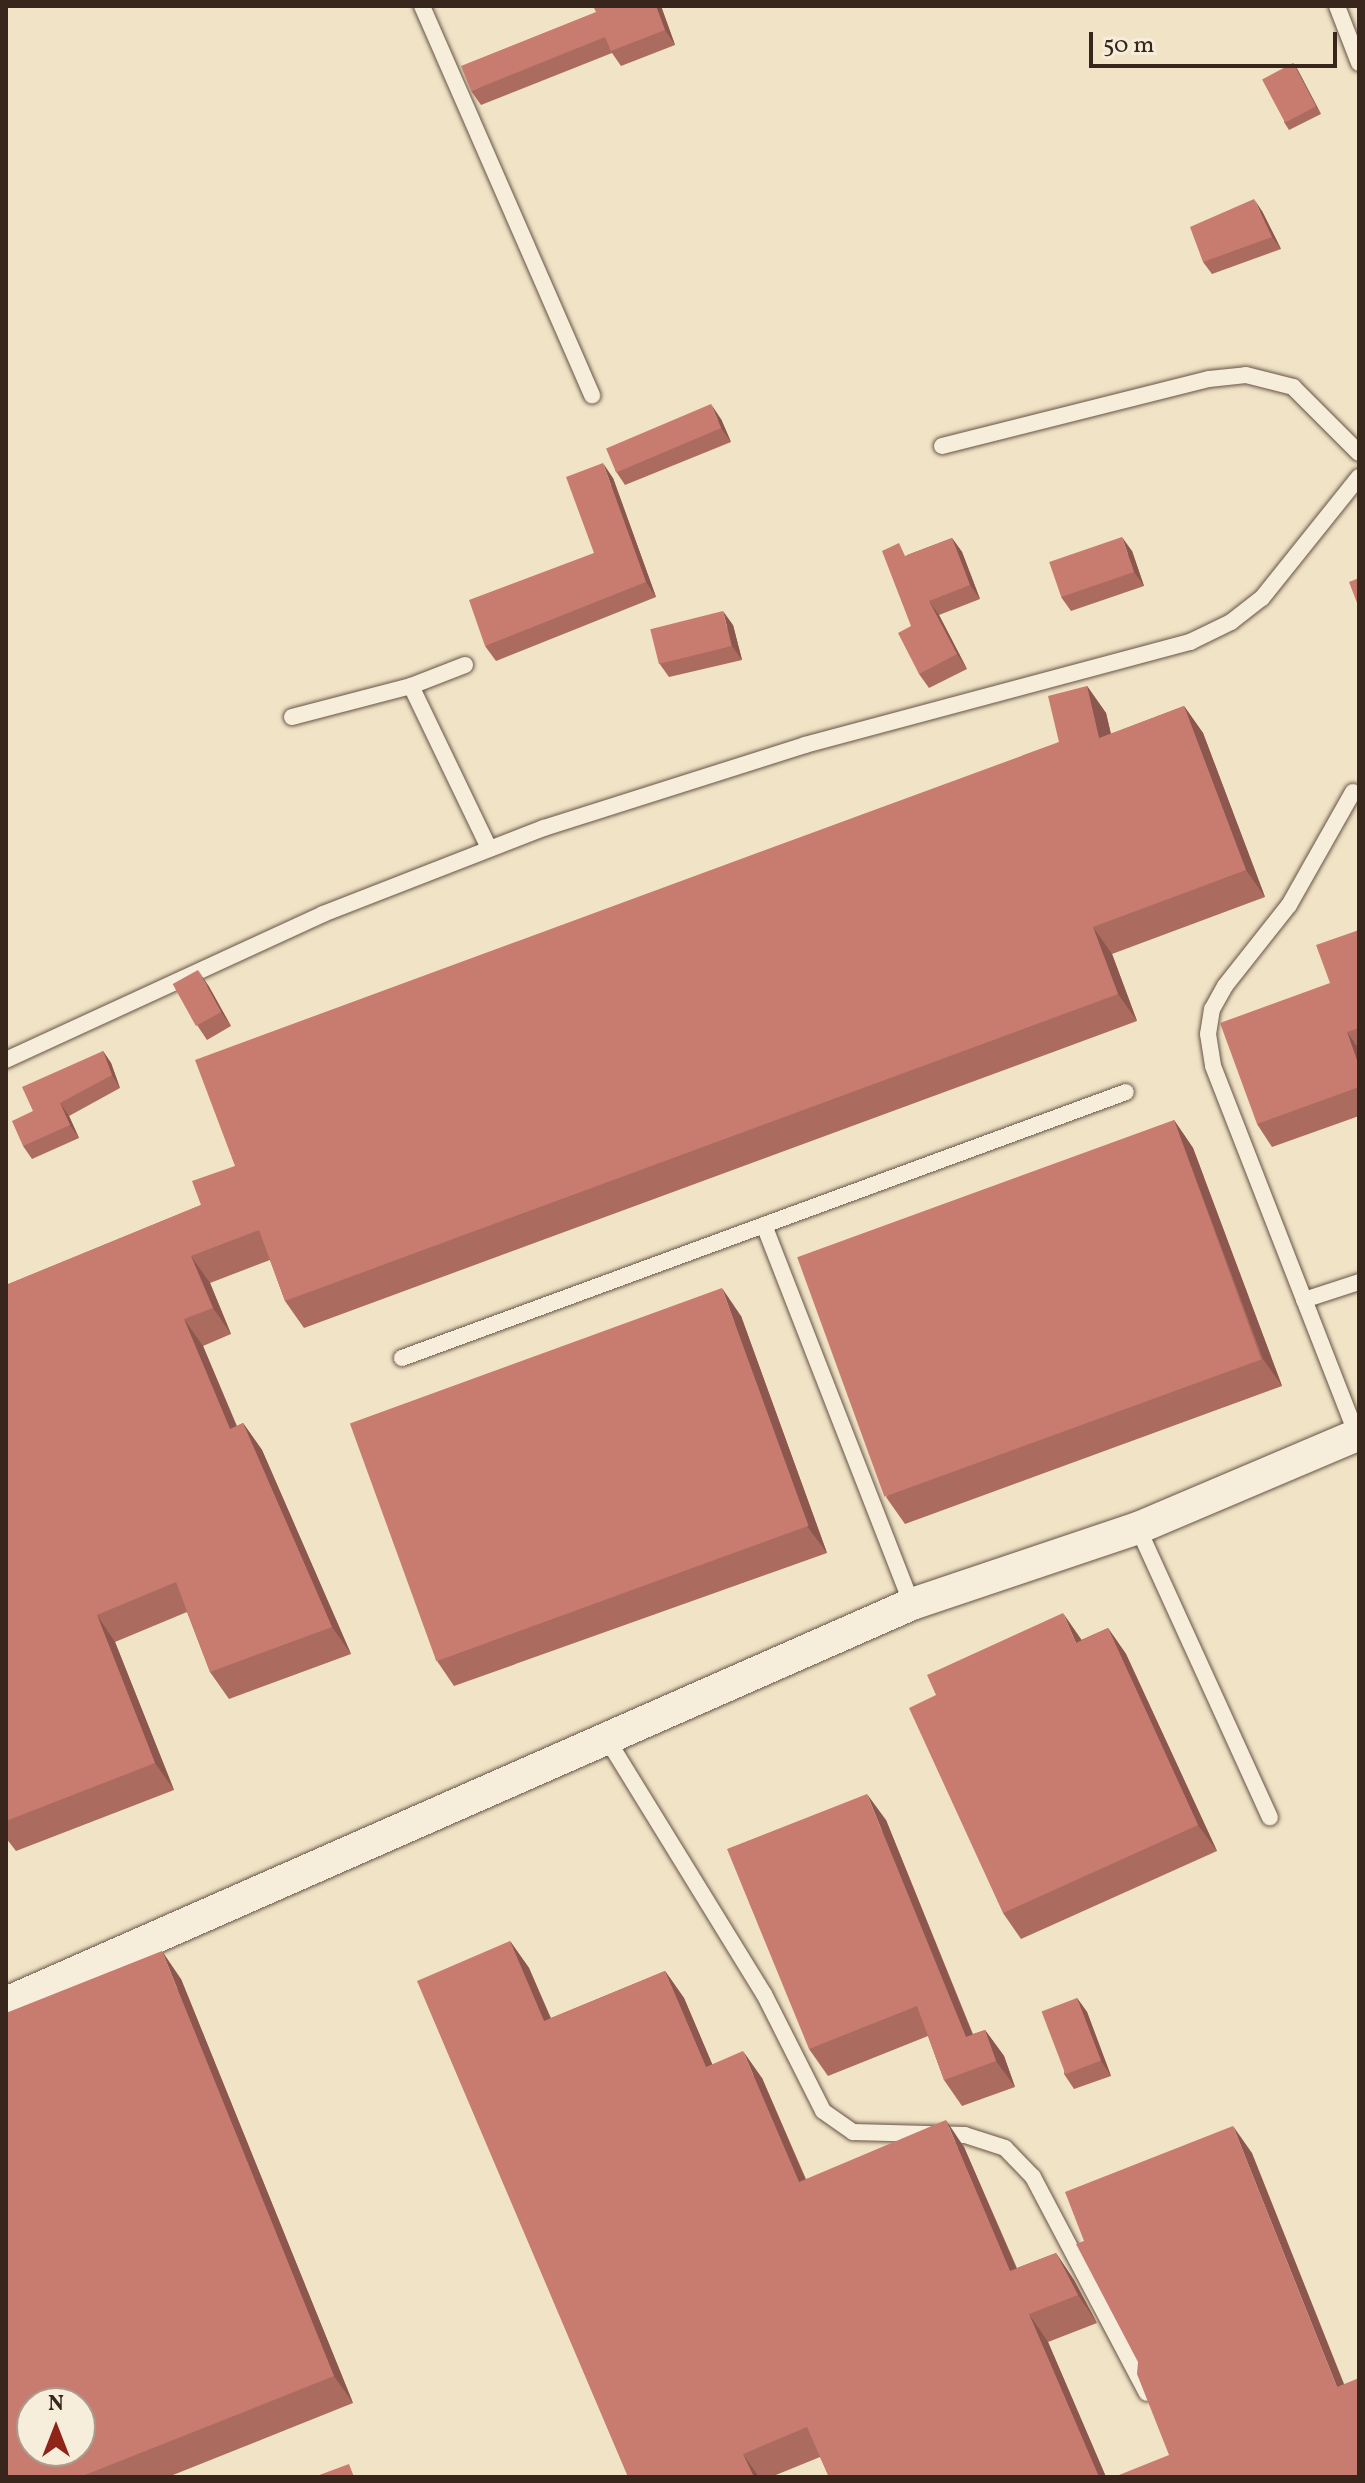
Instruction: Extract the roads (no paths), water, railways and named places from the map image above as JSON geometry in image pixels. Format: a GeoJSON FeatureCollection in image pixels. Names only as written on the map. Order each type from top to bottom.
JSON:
{"type":"FeatureCollection","features":[{"type":"Feature","properties":{"kind":"street"},"geometry":{"type":"LineString","coordinates":[[6,2003],[912,1604],[1138,1528],[1358,1435]]}},
{"type":"Feature","properties":{"kind":"lane"},"geometry":{"type":"LineString","coordinates":[[422,6],[592,396]]}},
{"type":"Feature","properties":{"kind":"lane"},"geometry":{"type":"LineString","coordinates":[[1337,6],[1359,63]]}},
{"type":"Feature","properties":{"kind":"lane"},"geometry":{"type":"LineString","coordinates":[[942,446],[1209,379],[1246,375],[1293,387],[1359,453]]}},
{"type":"Feature","properties":{"kind":"lane"},"geometry":{"type":"LineString","coordinates":[[6,1060],[323,914],[489,848],[805,745],[1190,642],[1231,622],[1262,598],[1359,477]]}},
{"type":"Feature","properties":{"kind":"lane"},"geometry":{"type":"LineString","coordinates":[[292,717],[411,686],[465,665]]}},
{"type":"Feature","properties":{"kind":"lane"},"geometry":{"type":"LineString","coordinates":[[411,686],[489,848]]}},
{"type":"Feature","properties":{"kind":"lane"},"geometry":{"type":"LineString","coordinates":[[1353,792],[1289,905],[1225,986],[1212,1009],[1208,1034],[1213,1066],[1358,1435]]}},
{"type":"Feature","properties":{"kind":"lane"},"geometry":{"type":"LineString","coordinates":[[402,1358],[1126,1092]]}},
{"type":"Feature","properties":{"kind":"lane"},"geometry":{"type":"LineString","coordinates":[[764,1225],[912,1604]]}},
{"type":"Feature","properties":{"kind":"lane"},"geometry":{"type":"LineString","coordinates":[[1304,1300],[1359,1282]]}},
{"type":"Feature","properties":{"kind":"lane"},"geometry":{"type":"LineString","coordinates":[[1138,1528],[1270,1817]]}},
{"type":"Feature","properties":{"kind":"lane"},"geometry":{"type":"LineString","coordinates":[[607,1739],[764,1994],[823,2111],[853,2132],[965,2135],[1005,2148],[1033,2177],[1147,2394]]}}]}
